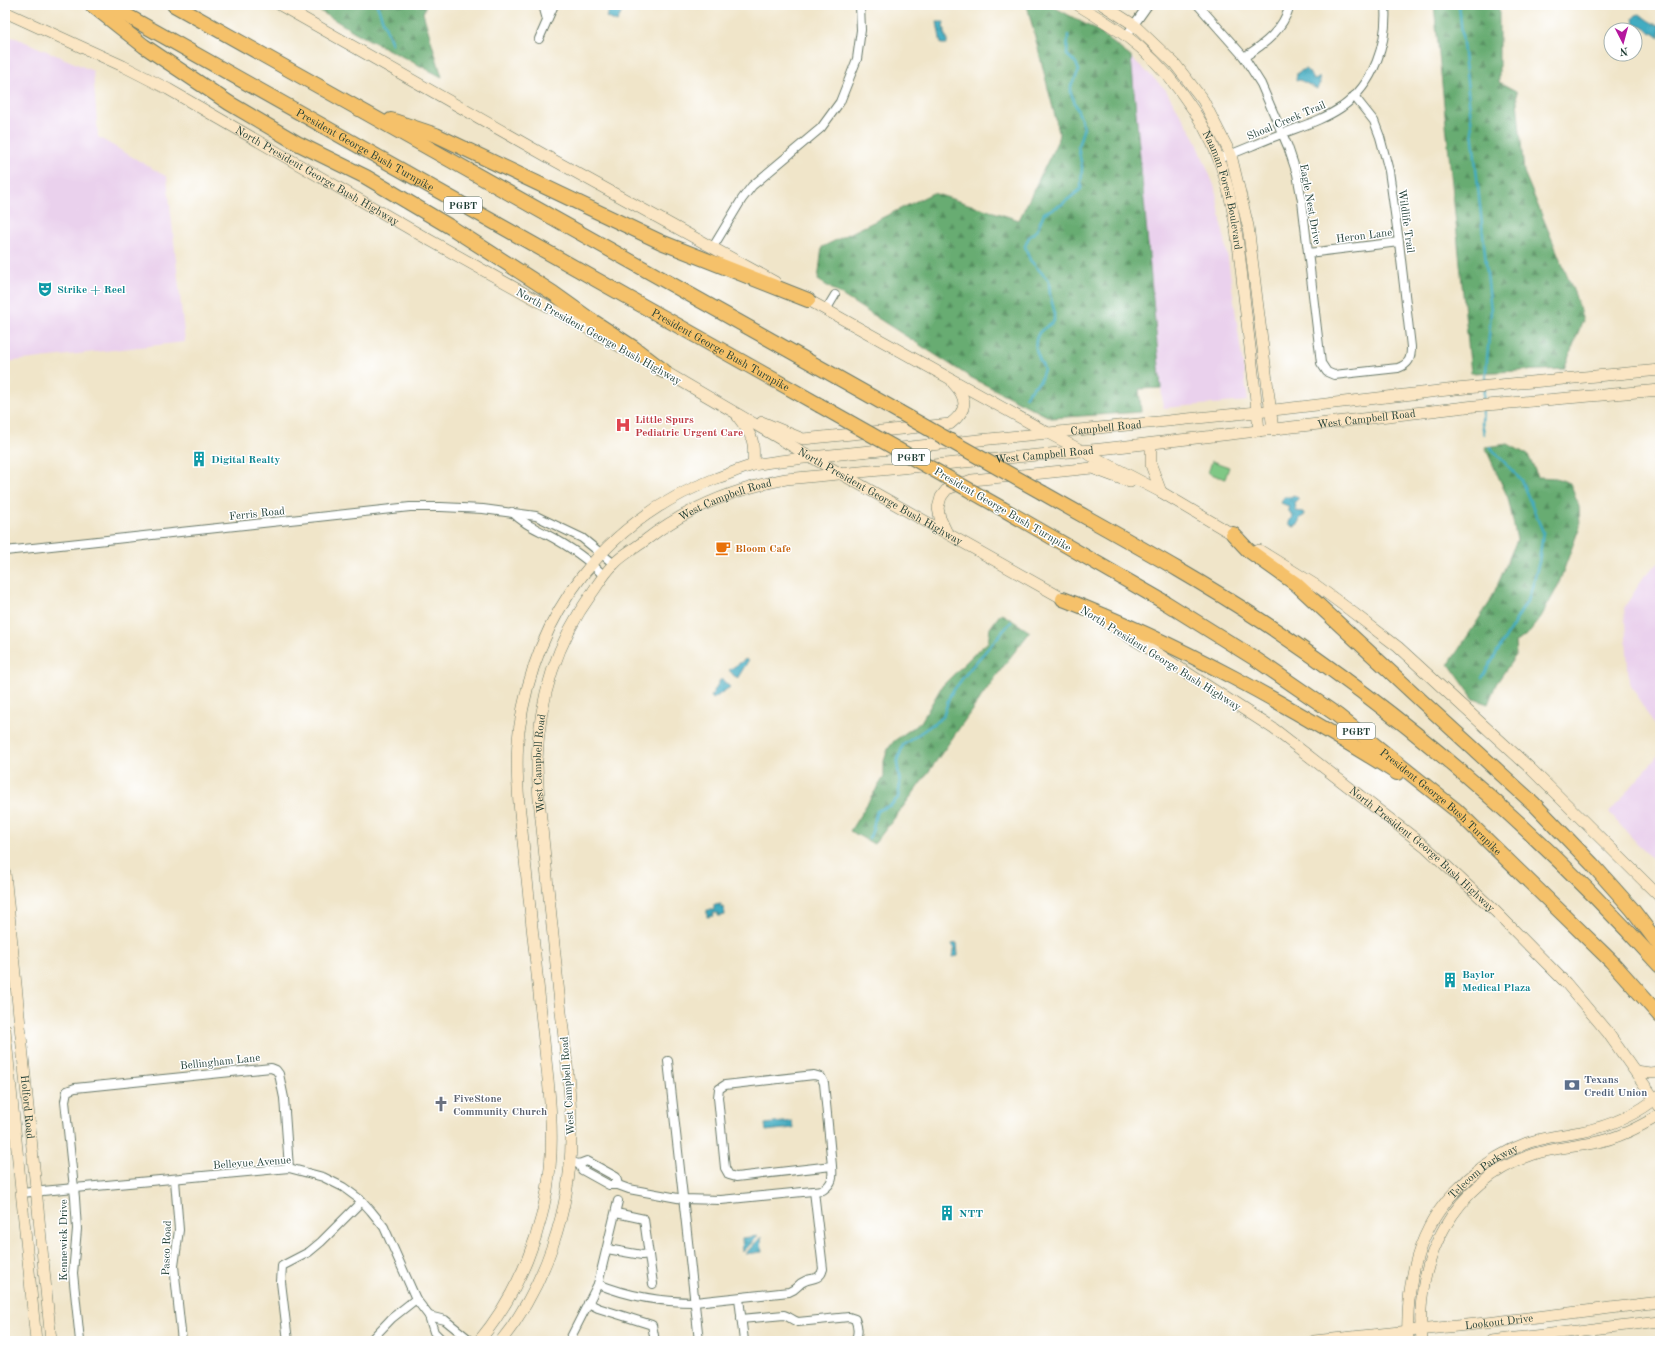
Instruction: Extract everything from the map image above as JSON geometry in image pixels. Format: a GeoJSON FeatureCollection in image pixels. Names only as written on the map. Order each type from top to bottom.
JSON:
{"type":"FeatureCollection","features":[{"type":"Feature","properties":{"kind":"highway"},"geometry":{"type":"LineString","coordinates":[[92,5],[144,46],[229,102],[297,143],[366,177],[452,228],[553,293],[634,348],[664,371]]}},
{"type":"Feature","properties":{"kind":"highway","name":"President George Bush Turnpike"},"geometry":{"type":"LineString","coordinates":[[108,5],[1004,509],[1166,603],[1254,658],[1337,715],[1456,810],[1611,961],[1660,1016]]}},
{"type":"Feature","properties":{"kind":"highway"},"geometry":{"type":"LineString","coordinates":[[174,5],[1162,560],[1229,600],[1292,642],[1376,702],[1458,768],[1526,829],[1586,886],[1660,966]]}},
{"type":"Feature","properties":{"kind":"highway"},"geometry":{"type":"LineString","coordinates":[[361,110],[436,135],[661,242],[808,300]]}},
{"type":"Feature","properties":{"kind":"highway"},"geometry":{"type":"LineString","coordinates":[[1233,534],[1248,550],[1296,584],[1534,804],[1592,864],[1632,909],[1660,946]]}},
{"type":"Feature","properties":{"kind":"highway"},"geometry":{"type":"LineString","coordinates":[[1063,599],[1113,618],[1256,689],[1322,726],[1456,810]]}},
{"type":"Feature","properties":{"kind":"main road"},"geometry":{"type":"LineString","coordinates":[[280,5],[548,157],[1048,433],[1161,492],[1317,586],[1398,647],[1531,769],[1660,897]]}},
{"type":"Feature","properties":{"kind":"main road","name":"Naaman Forest Boulevard"},"geometry":{"type":"LineString","coordinates":[[1078,5],[1126,36],[1173,82],[1194,109],[1206,130],[1219,159],[1227,188],[1239,250],[1259,432]]}},
{"type":"Feature","properties":{"kind":"main road","name":"Naaman Forest Boulevard"},"geometry":{"type":"LineString","coordinates":[[1103,5],[1134,25],[1175,64],[1203,100],[1231,155],[1248,226],[1273,430]]}},
{"type":"Feature","properties":{"kind":"main road","name":"North President George Bush Highway"},"geometry":{"type":"LineString","coordinates":[[7,13],[168,89],[424,237],[664,371],[811,457],[1118,629],[1274,729],[1414,837],[1495,911],[1566,983],[1608,1033],[1658,1100]]}},
{"type":"Feature","properties":{"kind":"main road"},"geometry":{"type":"LineString","coordinates":[[1239,250],[1243,252],[1254,278]]}},
{"type":"Feature","properties":{"kind":"main road","name":"West Campbell Road"},"geometry":{"type":"LineString","coordinates":[[1165,420],[1257,412],[1456,389],[1660,370]]}},
{"type":"Feature","properties":{"kind":"main road"},"geometry":{"type":"LineString","coordinates":[[734,412],[786,431],[803,439],[950,424],[961,415],[965,400],[961,391],[948,377]]}},
{"type":"Feature","properties":{"kind":"main road","name":"West Campbell Road"},"geometry":{"type":"LineString","coordinates":[[501,1341],[524,1308],[545,1265],[552,1246],[575,1162],[571,1138],[570,1100],[539,799],[537,761],[542,712],[558,650],[567,631],[604,576],[614,564],[668,523],[691,511],[739,490],[786,479],[1151,444],[1457,408],[1660,390]]}},
{"type":"Feature","properties":{"kind":"main road"},"geometry":{"type":"LineString","coordinates":[[734,412],[753,438],[755,447],[754,466]]}},
{"type":"Feature","properties":{"kind":"main road","name":"Campbell Road"},"geometry":{"type":"LineString","coordinates":[[1048,433],[1165,420]]}},
{"type":"Feature","properties":{"kind":"main road","name":"West Campbell Road"},"geometry":{"type":"LineString","coordinates":[[479,1341],[505,1306],[521,1275],[540,1220],[547,1190],[551,1159],[552,1122],[516,764],[519,731],[525,697],[535,660],[543,640],[566,598],[601,552],[636,522],[664,502],[707,482],[754,466],[811,457],[1048,433]]}},
{"type":"Feature","properties":{"kind":"main road"},"geometry":{"type":"LineString","coordinates":[[1151,444],[1151,465],[1161,492]]}},
{"type":"Feature","properties":{"kind":"main road"},"geometry":{"type":"LineString","coordinates":[[947,533],[940,518],[938,508],[940,497],[946,489],[972,480],[1092,468],[1161,492]]}},
{"type":"Feature","properties":{"kind":"main road","name":"Holford Road"},"geometry":{"type":"LineString","coordinates":[[5,873],[51,1341]]}},
{"type":"Feature","properties":{"kind":"main road","name":"Holford Road"},"geometry":{"type":"LineString","coordinates":[[5,1029],[36,1341]]}},
{"type":"Feature","properties":{"kind":"main road"},"geometry":{"type":"LineString","coordinates":[[1636,1071],[1650,1073],[1660,1072]]}},
{"type":"Feature","properties":{"kind":"main road","name":"Telecom Parkway"},"geometry":{"type":"LineString","coordinates":[[1408,1336],[1408,1303],[1412,1277],[1426,1233],[1445,1202],[1487,1163],[1527,1143],[1595,1129],[1634,1114],[1658,1100]]}},
{"type":"Feature","properties":{"kind":"main road","name":"Telecom Parkway"},"geometry":{"type":"LineString","coordinates":[[1422,1341],[1421,1302],[1428,1263],[1446,1223],[1461,1203],[1494,1173],[1534,1154],[1614,1138],[1632,1131],[1660,1116]]}},
{"type":"Feature","properties":{"kind":"main road"},"geometry":{"type":"LineString","coordinates":[[551,1159],[575,1162]]}},
{"type":"Feature","properties":{"kind":"main road"},"geometry":{"type":"LineString","coordinates":[[1487,1163],[1494,1173]]}},
{"type":"Feature","properties":{"kind":"main road","name":"Lookout Drive"},"geometry":{"type":"LineString","coordinates":[[1314,1341],[1408,1336],[1421,1329],[1488,1323],[1660,1302]]}},
{"type":"Feature","properties":{"kind":"main road","name":"Lookout Drive"},"geometry":{"type":"LineString","coordinates":[[1491,1341],[1660,1322]]}},
{"type":"Feature","properties":{"kind":"street"},"geometry":{"type":"LineString","coordinates":[[543,5],[547,20]]}},
{"type":"Feature","properties":{"kind":"street"},"geometry":{"type":"LineString","coordinates":[[539,39],[554,5]]}},
{"type":"Feature","properties":{"kind":"street"},"geometry":{"type":"LineString","coordinates":[[713,247],[742,199],[752,186],[821,128],[840,102],[857,59],[861,30],[860,5]]}},
{"type":"Feature","properties":{"kind":"street"},"geometry":{"type":"LineString","coordinates":[[1126,36],[1148,5]]}},
{"type":"Feature","properties":{"kind":"street","name":"Eagle Nest Drive"},"geometry":{"type":"LineString","coordinates":[[1198,5],[1244,57],[1261,84],[1283,134],[1297,174],[1322,363]]}},
{"type":"Feature","properties":{"kind":"street"},"geometry":{"type":"LineString","coordinates":[[1244,57],[1271,38],[1279,29],[1290,5]]}},
{"type":"Feature","properties":{"kind":"street","name":"Shoal Creek Trail"},"geometry":{"type":"LineString","coordinates":[[1219,159],[1319,120],[1342,107],[1354,96],[1370,73],[1381,51],[1386,17],[1385,5]]}},
{"type":"Feature","properties":{"kind":"street","name":"Wildlife Trail"},"geometry":{"type":"LineString","coordinates":[[1322,363],[1327,372],[1334,375],[1398,368],[1407,365],[1411,358],[1399,242],[1389,171],[1374,121],[1354,96]]}},
{"type":"Feature","properties":{"kind":"street","name":"Heron Lane"},"geometry":{"type":"LineString","coordinates":[[1308,253],[1399,242]]}},
{"type":"Feature","properties":{"kind":"street"},"geometry":{"type":"LineString","coordinates":[[826,310],[835,295]]}},
{"type":"Feature","properties":{"kind":"street","name":"Ferris Road"},"geometry":{"type":"LineString","coordinates":[[5,551],[410,507],[450,507],[512,512],[536,516],[582,538],[614,564]]}},
{"type":"Feature","properties":{"kind":"street"},"geometry":{"type":"LineString","coordinates":[[512,512],[522,522],[546,534],[592,563],[604,576]]}},
{"type":"Feature","properties":{"kind":"street"},"geometry":{"type":"LineString","coordinates":[[668,1061],[699,1341]]}},
{"type":"Feature","properties":{"kind":"street","name":"Bellingham Lane"},"geometry":{"type":"LineString","coordinates":[[67,1091],[81,1088],[271,1068],[276,1070],[279,1074],[284,1098],[289,1168]]}},
{"type":"Feature","properties":{"kind":"street"},"geometry":{"type":"LineString","coordinates":[[575,1162],[582,1170],[609,1184],[683,1199],[721,1200],[823,1190],[831,1185],[833,1178],[832,1166],[824,1083],[821,1077],[814,1075],[725,1085],[719,1089],[718,1097],[726,1168],[728,1175],[736,1177],[832,1166]]}},
{"type":"Feature","properties":{"kind":"street","name":"Kennewick Drive"},"geometry":{"type":"LineString","coordinates":[[67,1091],[65,1100],[77,1229],[73,1273],[80,1341]]}},
{"type":"Feature","properties":{"kind":"street"},"geometry":{"type":"LineString","coordinates":[[575,1162],[587,1161],[616,1177],[618,1185]]}},
{"type":"Feature","properties":{"kind":"street"},"geometry":{"type":"LineString","coordinates":[[592,1175],[596,1166]]}},
{"type":"Feature","properties":{"kind":"street","name":"Bellevue Avenue"},"geometry":{"type":"LineString","coordinates":[[21,1193],[175,1180],[289,1168],[323,1177],[343,1187],[362,1201],[384,1226],[416,1299],[429,1316],[434,1332],[443,1341]]}},
{"type":"Feature","properties":{"kind":"street","name":"Pasco Road"},"geometry":{"type":"LineString","coordinates":[[175,1180],[179,1230],[174,1266],[182,1341]]}},
{"type":"Feature","properties":{"kind":"street"},"geometry":{"type":"LineString","coordinates":[[598,1284],[625,1294],[646,1299],[695,1302],[739,1298],[795,1290],[799,1284],[806,1280],[816,1279],[821,1275],[823,1269],[814,1191]]}},
{"type":"Feature","properties":{"kind":"street"},"geometry":{"type":"LineString","coordinates":[[288,1341],[281,1282],[282,1266],[309,1252],[362,1201]]}},
{"type":"Feature","properties":{"kind":"street"},"geometry":{"type":"LineString","coordinates":[[569,1341],[598,1284],[618,1201]]}},
{"type":"Feature","properties":{"kind":"street"},"geometry":{"type":"LineString","coordinates":[[616,1213],[644,1219],[653,1284]]}},
{"type":"Feature","properties":{"kind":"street"},"geometry":{"type":"LineString","coordinates":[[607,1249],[642,1255],[649,1254]]}},
{"type":"Feature","properties":{"kind":"street"},"geometry":{"type":"LineString","coordinates":[[739,1298],[744,1341]]}},
{"type":"Feature","properties":{"kind":"street"},"geometry":{"type":"LineString","coordinates":[[370,1341],[392,1318],[416,1299]]}},
{"type":"Feature","properties":{"kind":"street"},"geometry":{"type":"LineString","coordinates":[[588,1303],[652,1325],[655,1341]]}},
{"type":"Feature","properties":{"kind":"street"},"geometry":{"type":"LineString","coordinates":[[741,1319],[784,1315],[789,1316],[793,1321],[798,1322],[848,1317],[855,1318],[858,1324],[858,1334],[856,1339],[852,1341]]}},
{"type":"Feature","properties":{"kind":"street"},"geometry":{"type":"LineString","coordinates":[[429,1316],[445,1320],[471,1341]]}},
{"type":"Feature","properties":{"kind":"shaded area"},"geometry":{"type":"Polygon","coordinates":[[[5,36],[16,38],[93,71],[98,137],[167,177],[185,342],[5,362],[5,36]]]}},
{"type":"Feature","properties":{"kind":"shaded area"},"geometry":{"type":"Polygon","coordinates":[[[1131,57],[1165,89],[1195,138],[1215,188],[1228,259],[1248,401],[1163,408],[1131,57]]]}},
{"type":"Feature","properties":{"kind":"shaded area"},"geometry":{"type":"Polygon","coordinates":[[[1660,562],[1660,868],[1609,813],[1659,754],[1658,732],[1629,682],[1624,608],[1645,575],[1660,562]]]}},
{"type":"Feature","properties":{"kind":"green space"},"geometry":{"type":"Polygon","coordinates":[[[310,5],[426,5],[423,13],[442,77],[358,34],[310,5]]]}},
{"type":"Feature","properties":{"kind":"green space"},"geometry":{"type":"Polygon","coordinates":[[[1027,5],[1050,5],[1098,31],[1131,57],[1161,388],[1139,389],[1141,412],[1051,418],[970,377],[818,280],[822,247],[933,193],[1019,220],[1060,136],[1027,5]]]}},
{"type":"Feature","properties":{"kind":"green space"},"geometry":{"type":"Polygon","coordinates":[[[1434,5],[1499,5],[1499,82],[1516,91],[1524,172],[1575,295],[1583,320],[1564,369],[1471,373],[1434,5]]]}},
{"type":"Feature","properties":{"kind":"green space"},"geometry":{"type":"Polygon","coordinates":[[[1508,444],[1528,455],[1538,477],[1556,478],[1570,483],[1579,507],[1580,526],[1557,588],[1541,617],[1526,636],[1515,642],[1516,655],[1496,684],[1488,704],[1474,699],[1449,664],[1490,602],[1517,540],[1508,498],[1485,447],[1508,444]]]}},
{"type":"Feature","properties":{"kind":"green space"},"geometry":{"type":"Polygon","coordinates":[[[1212,461],[1229,467],[1225,479],[1208,473],[1212,461]]]}},
{"type":"Feature","properties":{"kind":"green space"},"geometry":{"type":"Polygon","coordinates":[[[1001,613],[1030,632],[990,684],[895,818],[874,844],[850,831],[884,777],[884,761],[888,749],[894,741],[921,722],[942,686],[988,642],[990,628],[1001,613]]]}},
{"type":"Feature","properties":{"kind":"water"},"geometry":{"type":"Polygon","coordinates":[[[612,5],[625,5],[617,22],[606,17],[612,5]]]}},
{"type":"Feature","properties":{"kind":"water"},"geometry":{"type":"Polygon","coordinates":[[[1640,14],[1652,23],[1660,25],[1660,37],[1653,32],[1650,33],[1643,26],[1643,22],[1634,22],[1633,18],[1640,14]]]}},
{"type":"Feature","properties":{"kind":"water"},"geometry":{"type":"Polygon","coordinates":[[[937,22],[944,22],[943,29],[945,29],[947,44],[941,44],[937,22]]]}},
{"type":"Feature","properties":{"kind":"water"},"geometry":{"type":"Polygon","coordinates":[[[1305,69],[1309,72],[1313,80],[1319,77],[1320,83],[1317,89],[1300,80],[1296,80],[1297,73],[1305,69]]]}},
{"type":"Feature","properties":{"kind":"water"},"geometry":{"type":"Polygon","coordinates":[[[1294,495],[1299,499],[1295,502],[1296,511],[1303,512],[1305,515],[1300,518],[1298,525],[1294,527],[1289,524],[1289,521],[1293,517],[1288,506],[1281,503],[1284,497],[1294,495]]]}},
{"type":"Feature","properties":{"kind":"water"},"geometry":{"type":"Polygon","coordinates":[[[746,659],[748,661],[737,679],[729,670],[746,659]]]}},
{"type":"Feature","properties":{"kind":"water"},"geometry":{"type":"Polygon","coordinates":[[[720,680],[723,680],[730,687],[713,699],[711,697],[720,680]]]}},
{"type":"Feature","properties":{"kind":"water"},"geometry":{"type":"Polygon","coordinates":[[[721,904],[721,908],[724,907],[725,915],[718,916],[718,913],[713,913],[714,916],[707,917],[707,910],[714,910],[714,905],[721,904]]]}},
{"type":"Feature","properties":{"kind":"water"},"geometry":{"type":"Polygon","coordinates":[[[957,943],[958,956],[953,957],[954,950],[952,944],[957,943]]]}},
{"type":"Feature","properties":{"kind":"water"},"geometry":{"type":"Polygon","coordinates":[[[792,1121],[793,1128],[766,1131],[765,1124],[792,1121]]]}},
{"type":"Feature","properties":{"kind":"water"},"geometry":{"type":"Polygon","coordinates":[[[758,1236],[743,1252],[742,1238],[758,1236]]]}},
{"type":"Feature","properties":{"kind":"water"},"geometry":{"type":"Polygon","coordinates":[[[761,1237],[762,1252],[745,1254],[761,1237]]]}},
{"type":"Feature","properties":{"kind":"waterway"},"geometry":{"type":"LineString","coordinates":[[377,5],[392,44]]}},
{"type":"Feature","properties":{"kind":"waterway"},"geometry":{"type":"LineString","coordinates":[[1459,5],[1491,311],[1485,384]]}},
{"type":"Feature","properties":{"kind":"waterway"},"geometry":{"type":"LineString","coordinates":[[1025,397],[1040,381],[1044,369],[1036,347],[1037,338],[1039,333],[1054,321],[1054,310],[1050,295],[1049,281],[1030,260],[1025,246],[1029,237],[1037,230],[1044,213],[1061,205],[1081,189],[1082,167],[1078,146],[1084,127],[1071,93],[1071,86],[1079,71],[1076,63],[1067,55],[1068,35]]}},
{"type":"Feature","properties":{"kind":"waterway"},"geometry":{"type":"LineString","coordinates":[[1483,402],[1484,389]]}},
{"type":"Feature","properties":{"kind":"waterway"},"geometry":{"type":"LineString","coordinates":[[1483,409],[1482,422],[1484,434]]}},
{"type":"Feature","properties":{"kind":"waterway"},"geometry":{"type":"LineString","coordinates":[[1482,678],[1529,598],[1539,562],[1543,532],[1521,480],[1490,447]]}},
{"type":"Feature","properties":{"kind":"waterway"},"geometry":{"type":"LineString","coordinates":[[869,838],[877,811],[891,805],[898,798],[900,784],[897,762],[903,745],[943,717],[950,695],[969,670],[1011,622]]}},
{"type":"Feature","properties":{"kind":"place","name":"Strike + Reel"},"geometry":{"type":"Point","coordinates":[45,289]}},
{"type":"Feature","properties":{"kind":"place","name":"Little Spurs Pediatric Urgent Care"},"geometry":{"type":"Point","coordinates":[623,425]}},
{"type":"Feature","properties":{"kind":"place","name":"Digital Realty"},"geometry":{"type":"Point","coordinates":[199,459]}},
{"type":"Feature","properties":{"kind":"place","name":"Bloom Cafe"},"geometry":{"type":"Point","coordinates":[723,548]}},
{"type":"Feature","properties":{"kind":"place","name":"Baylor Medical Plaza"},"geometry":{"type":"Point","coordinates":[1450,980]}},
{"type":"Feature","properties":{"kind":"place","name":"Texans Credit Union"},"geometry":{"type":"Point","coordinates":[1572,1085]}},
{"type":"Feature","properties":{"kind":"place","name":"FiveStone Community Church"},"geometry":{"type":"Point","coordinates":[441,1104]}},
{"type":"Feature","properties":{"kind":"place","name":"NTT"},"geometry":{"type":"Point","coordinates":[947,1213]}}]}
